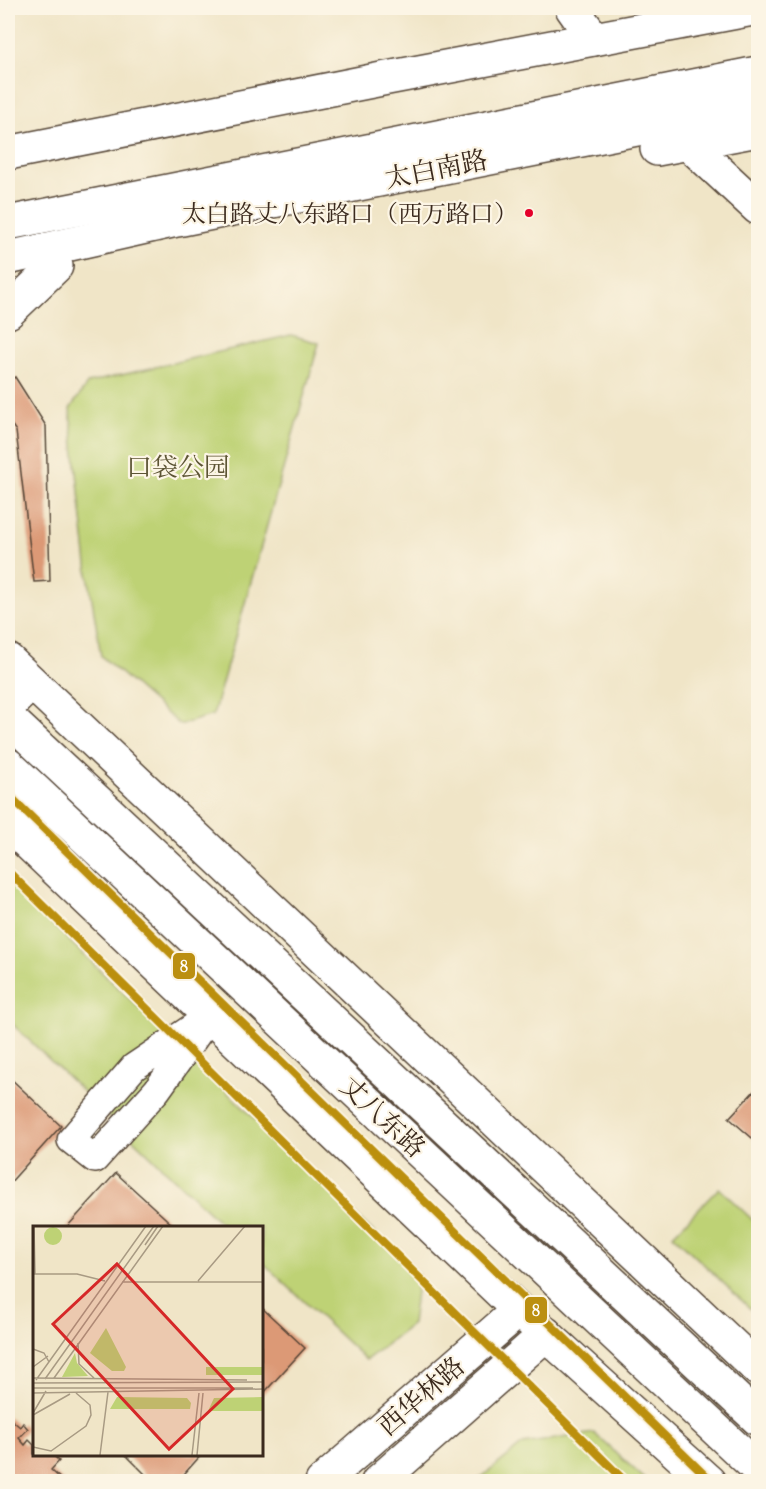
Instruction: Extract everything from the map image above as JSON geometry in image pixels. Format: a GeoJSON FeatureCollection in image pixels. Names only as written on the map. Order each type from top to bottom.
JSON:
{"type":"FeatureCollection","features":[{"type":"Feature","properties":{"kind":"main road"},"geometry":{"type":"LineString","coordinates":[[572,8],[594,39]]}},
{"type":"Feature","properties":{"kind":"main road"},"geometry":{"type":"LineString","coordinates":[[8,153],[381,79],[759,8]]}},
{"type":"Feature","properties":{"kind":"main road","name":"太白南路"},"geometry":{"type":"LineString","coordinates":[[8,223],[759,73]]}},
{"type":"Feature","properties":{"kind":"main road","name":"太白南路"},"geometry":{"type":"LineString","coordinates":[[8,258],[177,220],[759,105]]}},
{"type":"Feature","properties":{"kind":"main road","name":"太白南路"},"geometry":{"type":"LineString","coordinates":[[8,277],[688,142],[759,130]]}},
{"type":"Feature","properties":{"kind":"main road"},"geometry":{"type":"LineString","coordinates":[[688,142],[759,208]]}},
{"type":"Feature","properties":{"kind":"main road"},"geometry":{"type":"LineString","coordinates":[[8,312],[56,266]]}},
{"type":"Feature","properties":{"kind":"main road"},"geometry":{"type":"LineString","coordinates":[[8,660],[759,1369]]}},
{"type":"Feature","properties":{"kind":"main road"},"geometry":{"type":"LineString","coordinates":[[8,706],[31,683]]}},
{"type":"Feature","properties":{"kind":"main road","name":"丈八东路"},"geometry":{"type":"LineString","coordinates":[[8,718],[759,1419]]}},
{"type":"Feature","properties":{"kind":"main road","name":"丈八东路"},"geometry":{"type":"LineString","coordinates":[[8,765],[759,1469]]}},
{"type":"Feature","properties":{"kind":"main road"},"geometry":{"type":"LineString","coordinates":[[8,824],[519,1310],[709,1482]]}},
{"type":"Feature","properties":{"kind":"main road","name":"西华林路"},"geometry":{"type":"LineString","coordinates":[[322,1482],[519,1310]]}},
{"type":"Feature","properties":{"kind":"main road","name":"西华林路"},"geometry":{"type":"LineString","coordinates":[[378,1482],[546,1334]]}},
{"type":"Feature","properties":{"kind":"street"},"geometry":{"type":"LineString","coordinates":[[210,1016],[157,1090],[95,1159],[71,1140],[134,1067],[210,1016]]}},
{"type":"Feature","properties":{"kind":"green space","name":"口袋公园"},"geometry":{"type":"Polygon","coordinates":[[[291,335],[319,343],[213,715],[180,725],[101,656],[88,574],[70,409],[88,383],[291,335]]]}},
{"type":"Feature","properties":{"kind":"green space"},"geometry":{"type":"Polygon","coordinates":[[[8,882],[418,1275],[412,1324],[366,1360],[262,1262],[262,1226],[224,1226],[8,1020],[8,882]]]}},
{"type":"Feature","properties":{"kind":"green space"},"geometry":{"type":"Polygon","coordinates":[[[719,1188],[758,1225],[758,1316],[673,1235],[719,1188]]]}},
{"type":"Feature","properties":{"kind":"green space"},"geometry":{"type":"Polygon","coordinates":[[[594,1433],[647,1481],[477,1481],[523,1444],[594,1433]]]}},
{"type":"Feature","properties":{"kind":"building"},"geometry":{"type":"Polygon","coordinates":[[[15,377],[46,426],[50,581],[34,582],[16,431],[8,420],[8,383],[15,377]]]}},
{"type":"Feature","properties":{"kind":"building"},"geometry":{"type":"Polygon","coordinates":[[[8,1076],[61,1126],[8,1185],[8,1076]]]}},
{"type":"Feature","properties":{"kind":"building"},"geometry":{"type":"Polygon","coordinates":[[[758,1087],[758,1143],[729,1118],[758,1087]]]}},
{"type":"Feature","properties":{"kind":"building"},"geometry":{"type":"Polygon","coordinates":[[[116,1173],[174,1226],[68,1226],[116,1173]]]}},
{"type":"Feature","properties":{"kind":"building"},"geometry":{"type":"Polygon","coordinates":[[[262,1308],[305,1348],[262,1395],[262,1308]]]}},
{"type":"Feature","properties":{"kind":"building"},"geometry":{"type":"Polygon","coordinates":[[[8,1417],[20,1427],[23,1423],[28,1429],[19,1438],[25,1445],[29,1440],[33,1444],[33,1456],[54,1456],[59,1461],[51,1470],[64,1482],[8,1482],[8,1417]]]}},
{"type":"Feature","properties":{"kind":"building"},"geometry":{"type":"Polygon","coordinates":[[[127,1456],[200,1456],[177,1482],[153,1482],[127,1456]]]}},
{"type":"Feature","properties":{"kind":"transit line","name":"8"},"geometry":{"type":"LineString","coordinates":[[8,794],[712,1482]]}},
{"type":"Feature","properties":{"kind":"transit line","name":"8"},"geometry":{"type":"LineString","coordinates":[[8,871],[626,1482]]}},
{"type":"Feature","properties":{"kind":"place","name":"太白路丈八东路口（西万路口）"},"geometry":{"type":"Point","coordinates":[529,213]}}]}
